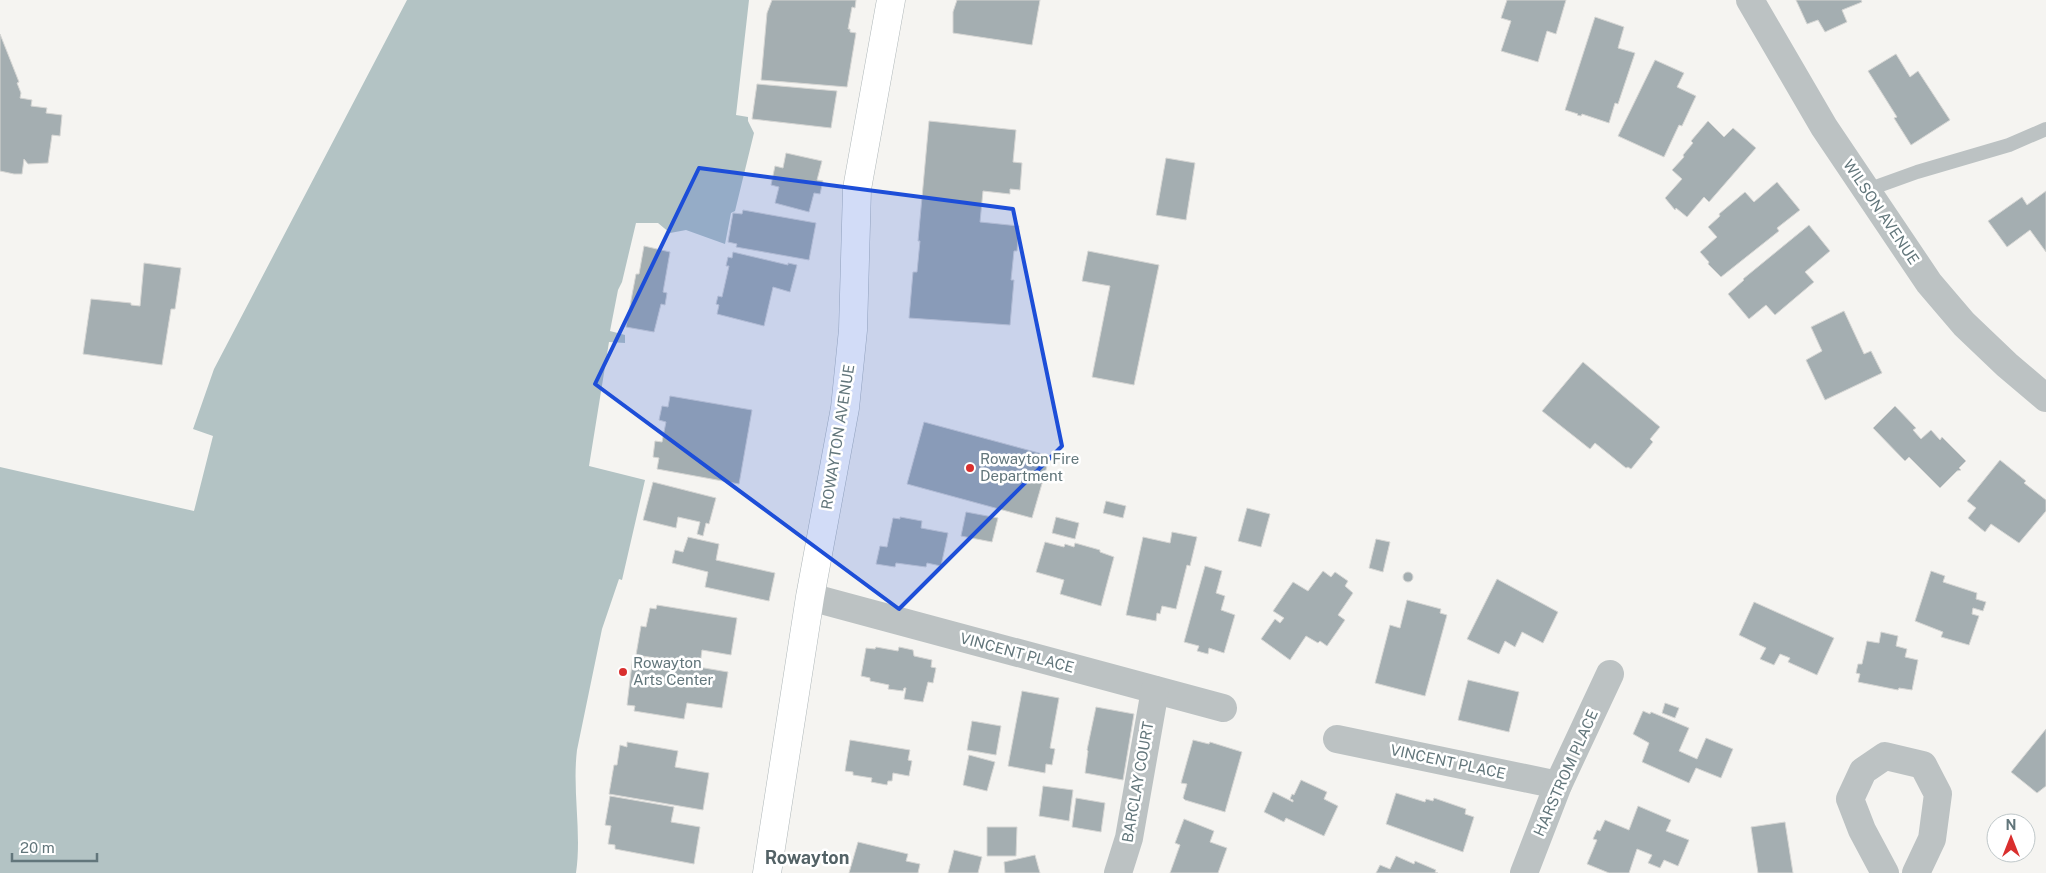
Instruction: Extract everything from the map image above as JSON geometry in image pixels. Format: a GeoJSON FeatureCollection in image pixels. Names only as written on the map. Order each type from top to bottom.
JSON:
{"type":"FeatureCollection","features":[{"type":"Feature","properties":{"kind":"main road","name":"ROWAYTON AVENUE"},"geometry":{"type":"LineString","coordinates":[[766,873],[810,597],[848,384],[853,330],[857,189],[891,0]]}},
{"type":"Feature","properties":{"kind":"street","name":"WILSON AVENUE"},"geometry":{"type":"LineString","coordinates":[[1750,0],[1824,127],[1909,255],[1935,290],[1964,324],[2007,365],[2046,398]]}},
{"type":"Feature","properties":{"kind":"street","name":"VINCENT PLACE"},"geometry":{"type":"LineString","coordinates":[[810,597],[1223,708]]}},
{"type":"Feature","properties":{"kind":"street","name":"HARSTROM PLACE"},"geometry":{"type":"LineString","coordinates":[[1524,873],[1558,785],[1610,674]]}},
{"type":"Feature","properties":{"kind":"street","name":"BARCLAY COURT"},"geometry":{"type":"LineString","coordinates":[[1118,873],[1130,838],[1155,690]]}},
{"type":"Feature","properties":{"kind":"street","name":"VINCENT PLACE"},"geometry":{"type":"LineString","coordinates":[[1337,739],[1558,785]]}},
{"type":"Feature","properties":{"kind":"street"},"geometry":{"type":"LineString","coordinates":[[1885,873],[1862,830],[1850,799],[1864,771],[1884,756],[1923,765],[1938,794],[1932,840],[1916,873]]}},
{"type":"Feature","properties":{"kind":"lane"},"geometry":{"type":"LineString","coordinates":[[1867,190],[1917,172],[2009,146],[2046,129]]}},
{"type":"Feature","properties":{"kind":"highlighted area"},"geometry":{"type":"Polygon","coordinates":[[[699,168],[1013,209],[1062,446],[899,609],[595,384],[699,168]]]}},
{"type":"Feature","properties":{"kind":"shaded area"},"geometry":{"type":"Polygon","coordinates":[[[407,0],[749,0],[736,115],[748,117],[754,133],[735,211],[731,213],[725,244],[686,230],[670,233],[658,223],[636,223],[622,282],[618,290],[610,331],[625,335],[625,343],[609,342],[589,466],[645,480],[622,580],[619,579],[602,629],[577,750],[578,858],[576,873],[0,873],[0,467],[194,511],[213,436],[193,429],[214,369],[407,0]]]}},
{"type":"Feature","properties":{"kind":"building"},"geometry":{"type":"Polygon","coordinates":[[[772,0],[856,0],[855,8],[852,7],[848,29],[850,29],[850,32],[856,33],[847,87],[761,80],[767,13],[772,0]]]}},
{"type":"Feature","properties":{"kind":"building"},"geometry":{"type":"Polygon","coordinates":[[[957,0],[1040,0],[1032,45],[953,33],[953,12],[957,0]]]}},
{"type":"Feature","properties":{"kind":"building"},"geometry":{"type":"Polygon","coordinates":[[[1507,0],[1566,0],[1556,34],[1547,31],[1538,62],[1501,51],[1511,21],[1501,18],[1507,0]]]}},
{"type":"Feature","properties":{"kind":"building"},"geometry":{"type":"Polygon","coordinates":[[[1796,0],[1861,0],[1862,2],[1842,10],[1847,22],[1825,32],[1818,20],[1807,24],[1796,0]]]}},
{"type":"Feature","properties":{"kind":"building"},"geometry":{"type":"Polygon","coordinates":[[[1595,17],[1624,27],[1618,48],[1635,53],[1618,104],[1615,103],[1609,123],[1565,110],[1595,17]]]}},
{"type":"Feature","properties":{"kind":"building"},"geometry":{"type":"Polygon","coordinates":[[[0,34],[19,82],[17,83],[21,93],[20,98],[32,100],[31,106],[47,108],[46,113],[62,115],[60,136],[52,135],[48,163],[28,164],[24,159],[22,174],[0,171],[0,34]]]}},
{"type":"Feature","properties":{"kind":"building"},"geometry":{"type":"Polygon","coordinates":[[[1896,54],[1910,77],[1918,71],[1950,120],[1911,145],[1894,118],[1897,117],[1868,71],[1896,54]]]}},
{"type":"Feature","properties":{"kind":"building"},"geometry":{"type":"Polygon","coordinates":[[[1655,60],[1684,73],[1677,87],[1696,96],[1682,126],[1679,125],[1664,157],[1618,136],[1655,60]]]}},
{"type":"Feature","properties":{"kind":"building"},"geometry":{"type":"Polygon","coordinates":[[[757,84],[837,91],[831,128],[752,119],[757,84]]]}},
{"type":"Feature","properties":{"kind":"building"},"geometry":{"type":"Polygon","coordinates":[[[929,121],[1016,130],[1013,162],[1022,163],[1020,190],[1010,189],[1010,194],[983,191],[980,222],[1019,226],[1017,251],[1014,251],[1011,280],[1014,280],[1010,325],[909,318],[913,272],[917,272],[929,121]]]}},
{"type":"Feature","properties":{"kind":"building"},"geometry":{"type":"Polygon","coordinates":[[[1708,121],[1724,137],[1733,128],[1756,148],[1709,202],[1704,197],[1687,217],[1676,208],[1675,210],[1665,198],[1682,179],[1672,170],[1684,157],[1683,155],[1693,143],[1691,141],[1708,121]]]}},
{"type":"Feature","properties":{"kind":"building"},"geometry":{"type":"Polygon","coordinates":[[[786,153],[822,161],[817,180],[823,181],[820,194],[814,193],[809,212],[775,203],[779,187],[771,185],[775,166],[783,168],[786,153]]]}},
{"type":"Feature","properties":{"kind":"building"},"geometry":{"type":"Polygon","coordinates":[[[1166,158],[1195,163],[1186,220],[1156,215],[1166,158]]]}},
{"type":"Feature","properties":{"kind":"building"},"geometry":{"type":"Polygon","coordinates":[[[1777,182],[1800,210],[1777,228],[1779,231],[1721,277],[1708,264],[1709,262],[1700,252],[1717,237],[1708,227],[1720,216],[1719,214],[1745,192],[1754,202],[1777,182]]]}},
{"type":"Feature","properties":{"kind":"building"},"geometry":{"type":"Polygon","coordinates":[[[2046,191],[2046,252],[2030,230],[2007,247],[1988,221],[2022,197],[2027,205],[2046,191]]]}},
{"type":"Feature","properties":{"kind":"building"},"geometry":{"type":"Polygon","coordinates":[[[743,210],[816,223],[809,260],[736,247],[737,244],[728,242],[733,213],[742,214],[743,210]]]}},
{"type":"Feature","properties":{"kind":"building"},"geometry":{"type":"Polygon","coordinates":[[[1809,225],[1830,251],[1805,272],[1814,282],[1775,315],[1766,305],[1749,319],[1728,294],[1743,279],[1809,225]]]}},
{"type":"Feature","properties":{"kind":"building"},"geometry":{"type":"Polygon","coordinates":[[[644,246],[670,252],[663,292],[667,293],[665,305],[661,304],[654,332],[626,327],[636,274],[639,274],[644,246]]]}},
{"type":"Feature","properties":{"kind":"building"},"geometry":{"type":"Polygon","coordinates":[[[1088,251],[1159,265],[1134,385],[1092,377],[1110,286],[1082,281],[1088,251]]]}},
{"type":"Feature","properties":{"kind":"building"},"geometry":{"type":"Polygon","coordinates":[[[733,252],[788,265],[788,263],[797,265],[790,292],[773,287],[764,326],[717,314],[719,305],[716,304],[718,296],[722,297],[729,266],[726,266],[728,257],[732,258],[733,252]]]}},
{"type":"Feature","properties":{"kind":"building"},"geometry":{"type":"Polygon","coordinates":[[[144,263],[181,268],[175,309],[171,309],[162,365],[83,354],[91,299],[131,303],[131,305],[140,306],[144,263]]]}},
{"type":"Feature","properties":{"kind":"building"},"geometry":{"type":"Polygon","coordinates":[[[1844,311],[1864,354],[1871,351],[1882,373],[1825,400],[1806,360],[1822,351],[1811,327],[1844,311]]]}},
{"type":"Feature","properties":{"kind":"building"},"geometry":{"type":"Polygon","coordinates":[[[1583,362],[1660,427],[1650,439],[1653,442],[1631,469],[1626,468],[1595,443],[1590,449],[1542,411],[1583,362]]]}},
{"type":"Feature","properties":{"kind":"building"},"geometry":{"type":"Polygon","coordinates":[[[670,396],[752,410],[739,484],[657,469],[659,458],[653,457],[655,441],[662,442],[666,422],[659,420],[662,406],[668,407],[670,396]]]}},
{"type":"Feature","properties":{"kind":"building"},"geometry":{"type":"Polygon","coordinates":[[[1895,406],[1916,428],[1913,430],[1921,439],[1931,430],[1940,440],[1942,437],[1966,461],[1959,468],[1961,470],[1957,471],[1940,488],[1909,457],[1905,461],[1873,428],[1895,406]]]}},
{"type":"Feature","properties":{"kind":"building"},"geometry":{"type":"Polygon","coordinates":[[[924,422],[1050,456],[1032,518],[907,484],[924,422]]]}},
{"type":"Feature","properties":{"kind":"building"},"geometry":{"type":"Polygon","coordinates":[[[2000,460],[2026,481],[2024,483],[2046,500],[2046,511],[2019,543],[1991,524],[1985,532],[1968,518],[1976,508],[1967,501],[2000,460]]]}},
{"type":"Feature","properties":{"kind":"building"},"geometry":{"type":"Polygon","coordinates":[[[653,482],[716,498],[709,524],[706,523],[703,536],[697,534],[700,522],[678,517],[676,528],[643,520],[653,482]]]}},
{"type":"Feature","properties":{"kind":"building"},"geometry":{"type":"Polygon","coordinates":[[[1106,501],[1126,506],[1123,518],[1103,513],[1106,501]]]}},
{"type":"Feature","properties":{"kind":"building"},"geometry":{"type":"Polygon","coordinates":[[[1247,508],[1270,514],[1261,547],[1238,541],[1247,508]]]}},
{"type":"Feature","properties":{"kind":"building"},"geometry":{"type":"Polygon","coordinates":[[[966,512],[998,518],[992,542],[961,536],[966,512]]]}},
{"type":"Feature","properties":{"kind":"building"},"geometry":{"type":"Polygon","coordinates":[[[900,517],[922,521],[921,528],[948,533],[941,566],[927,563],[926,567],[896,563],[895,567],[876,564],[880,546],[887,547],[893,518],[900,519],[900,517]]]}},
{"type":"Feature","properties":{"kind":"building"},"geometry":{"type":"Polygon","coordinates":[[[1056,517],[1079,523],[1075,539],[1052,533],[1056,517]]]}},
{"type":"Feature","properties":{"kind":"building"},"geometry":{"type":"Polygon","coordinates":[[[1172,532],[1197,537],[1190,566],[1187,565],[1176,609],[1162,606],[1160,614],[1157,613],[1156,621],[1126,615],[1143,537],[1170,543],[1172,532]]]}},
{"type":"Feature","properties":{"kind":"building"},"geometry":{"type":"Polygon","coordinates":[[[688,537],[719,544],[716,560],[775,573],[769,601],[705,587],[708,572],[672,563],[675,550],[683,552],[688,537]]]}},
{"type":"Feature","properties":{"kind":"building"},"geometry":{"type":"Polygon","coordinates":[[[1376,539],[1390,542],[1383,572],[1369,568],[1376,539]]]}},
{"type":"Feature","properties":{"kind":"building"},"geometry":{"type":"Polygon","coordinates":[[[1045,542],[1064,547],[1065,544],[1074,547],[1075,543],[1100,550],[1100,552],[1114,557],[1101,606],[1060,594],[1064,580],[1036,572],[1045,542]]]}},
{"type":"Feature","properties":{"kind":"building"},"geometry":{"type":"Polygon","coordinates":[[[1205,566],[1222,571],[1216,593],[1225,596],[1221,610],[1235,615],[1224,653],[1209,648],[1208,654],[1197,651],[1199,646],[1184,642],[1205,566]]]}},
{"type":"Feature","properties":{"kind":"building"},"geometry":{"type":"Polygon","coordinates":[[[1323,571],[1331,577],[1335,572],[1348,581],[1345,586],[1353,593],[1338,615],[1345,620],[1327,646],[1320,641],[1318,643],[1306,636],[1290,660],[1261,639],[1275,619],[1280,623],[1284,618],[1273,611],[1293,582],[1308,591],[1323,571]]]}},
{"type":"Feature","properties":{"kind":"building"},"geometry":{"type":"Polygon","coordinates":[[[1931,571],[1945,576],[1943,582],[1977,593],[1976,599],[1986,602],[1983,611],[1973,608],[1972,614],[1979,616],[1969,645],[1941,637],[1943,632],[1915,621],[1931,571]]]}},
{"type":"Feature","properties":{"kind":"building"},"geometry":{"type":"Polygon","coordinates":[[[1406,572],[1410,572],[1413,577],[1412,581],[1406,582],[1403,579],[1403,575],[1406,572]]]}},
{"type":"Feature","properties":{"kind":"building"},"geometry":{"type":"Polygon","coordinates":[[[1497,579],[1558,612],[1543,643],[1522,632],[1515,647],[1505,641],[1499,654],[1467,639],[1497,579]]]}},
{"type":"Feature","properties":{"kind":"building"},"geometry":{"type":"Polygon","coordinates":[[[1407,600],[1441,609],[1440,613],[1447,615],[1425,696],[1375,683],[1390,625],[1400,628],[1407,600]]]}},
{"type":"Feature","properties":{"kind":"building"},"geometry":{"type":"Polygon","coordinates":[[[1754,602],[1834,638],[1817,675],[1788,662],[1790,658],[1780,654],[1774,665],[1760,659],[1766,648],[1739,635],[1754,602]]]}},
{"type":"Feature","properties":{"kind":"building"},"geometry":{"type":"Polygon","coordinates":[[[657,605],[737,618],[731,655],[702,650],[700,665],[636,655],[641,626],[646,627],[650,608],[656,609],[657,605]]]}},
{"type":"Feature","properties":{"kind":"building"},"geometry":{"type":"Polygon","coordinates":[[[1881,632],[1898,636],[1896,646],[1907,649],[1905,657],[1918,660],[1912,690],[1899,688],[1898,690],[1858,682],[1860,674],[1856,673],[1858,664],[1862,664],[1867,641],[1879,643],[1881,632]]]}},
{"type":"Feature","properties":{"kind":"building"},"geometry":{"type":"Polygon","coordinates":[[[876,647],[898,651],[899,647],[913,650],[914,656],[932,660],[931,667],[936,668],[933,683],[928,682],[923,702],[904,699],[906,688],[903,691],[888,689],[889,685],[870,681],[870,678],[861,676],[866,648],[875,649],[876,647]]]}},
{"type":"Feature","properties":{"kind":"building"},"geometry":{"type":"Polygon","coordinates":[[[633,656],[728,672],[722,708],[687,703],[684,719],[634,711],[635,706],[627,705],[633,656]]]}},
{"type":"Feature","properties":{"kind":"building"},"geometry":{"type":"Polygon","coordinates":[[[1468,680],[1519,692],[1509,732],[1458,720],[1468,680]]]}},
{"type":"Feature","properties":{"kind":"building"},"geometry":{"type":"Polygon","coordinates":[[[1022,691],[1059,698],[1050,748],[1055,749],[1052,765],[1046,764],[1045,773],[1008,766],[1022,691]]]}},
{"type":"Feature","properties":{"kind":"building"},"geometry":{"type":"Polygon","coordinates":[[[1665,703],[1679,708],[1675,718],[1662,713],[1665,703]]]}},
{"type":"Feature","properties":{"kind":"building"},"geometry":{"type":"Polygon","coordinates":[[[1096,707],[1134,714],[1123,780],[1085,773],[1087,750],[1096,707]]]}},
{"type":"Feature","properties":{"kind":"building"},"geometry":{"type":"Polygon","coordinates":[[[1643,711],[1650,714],[1651,712],[1689,728],[1679,751],[1697,759],[1706,738],[1733,749],[1721,778],[1696,768],[1689,783],[1642,762],[1649,743],[1633,734],[1643,711]]]}},
{"type":"Feature","properties":{"kind":"building"},"geometry":{"type":"Polygon","coordinates":[[[972,721],[1001,726],[996,755],[967,750],[972,721]]]}},
{"type":"Feature","properties":{"kind":"building"},"geometry":{"type":"Polygon","coordinates":[[[2046,729],[2046,786],[2037,793],[2011,772],[2046,729]]]}},
{"type":"Feature","properties":{"kind":"building"},"geometry":{"type":"Polygon","coordinates":[[[850,740],[910,750],[908,760],[912,761],[909,776],[893,773],[892,781],[888,781],[887,785],[871,782],[872,778],[853,775],[853,772],[845,771],[850,740]]]}},
{"type":"Feature","properties":{"kind":"building"},"geometry":{"type":"Polygon","coordinates":[[[1193,740],[1209,744],[1210,742],[1242,752],[1225,812],[1183,798],[1187,784],[1181,783],[1193,740]]]}},
{"type":"Feature","properties":{"kind":"building"},"geometry":{"type":"Polygon","coordinates":[[[627,742],[678,751],[675,767],[709,773],[703,810],[609,794],[620,745],[627,747],[627,742]]]}},
{"type":"Feature","properties":{"kind":"building"},"geometry":{"type":"Polygon","coordinates":[[[969,755],[995,762],[987,791],[963,785],[969,755]]]}},
{"type":"Feature","properties":{"kind":"building"},"geometry":{"type":"Polygon","coordinates":[[[1301,780],[1327,792],[1324,799],[1338,806],[1324,836],[1286,818],[1284,822],[1264,812],[1273,792],[1293,802],[1290,799],[1301,780]]]}},
{"type":"Feature","properties":{"kind":"building"},"geometry":{"type":"Polygon","coordinates":[[[1043,786],[1073,790],[1069,821],[1039,816],[1043,786]]]}},
{"type":"Feature","properties":{"kind":"building"},"geometry":{"type":"Polygon","coordinates":[[[1396,793],[1425,802],[1426,799],[1433,801],[1434,798],[1466,809],[1465,814],[1474,817],[1463,852],[1386,824],[1396,793]]]}},
{"type":"Feature","properties":{"kind":"building"},"geometry":{"type":"Polygon","coordinates":[[[610,796],[674,807],[671,822],[700,827],[694,864],[615,849],[615,845],[608,844],[611,826],[605,825],[610,796]]]}},
{"type":"Feature","properties":{"kind":"building"},"geometry":{"type":"Polygon","coordinates":[[[1076,798],[1105,803],[1101,832],[1072,827],[1076,798]]]}},
{"type":"Feature","properties":{"kind":"building"},"geometry":{"type":"Polygon","coordinates":[[[1638,806],[1671,820],[1666,831],[1689,840],[1678,866],[1664,860],[1660,868],[1648,863],[1652,855],[1637,849],[1629,873],[1609,873],[1587,864],[1597,840],[1593,839],[1597,830],[1600,831],[1605,820],[1629,830],[1638,806]]]}},
{"type":"Feature","properties":{"kind":"building"},"geometry":{"type":"Polygon","coordinates":[[[1184,819],[1214,831],[1210,842],[1227,848],[1218,873],[1170,873],[1180,845],[1175,843],[1184,819]]]}},
{"type":"Feature","properties":{"kind":"building"},"geometry":{"type":"Polygon","coordinates":[[[1785,822],[1793,873],[1758,873],[1751,827],[1785,822]]]}},
{"type":"Feature","properties":{"kind":"building"},"geometry":{"type":"Polygon","coordinates":[[[987,827],[1017,827],[1016,856],[987,856],[987,827]]]}},
{"type":"Feature","properties":{"kind":"building"},"geometry":{"type":"Polygon","coordinates":[[[858,842],[908,854],[906,861],[920,864],[918,873],[849,873],[858,842]]]}},
{"type":"Feature","properties":{"kind":"building"},"geometry":{"type":"Polygon","coordinates":[[[954,850],[982,857],[978,873],[948,873],[954,850]]]}},
{"type":"Feature","properties":{"kind":"building"},"geometry":{"type":"Polygon","coordinates":[[[1035,855],[1040,873],[1005,873],[1004,862],[1035,855]]]}},
{"type":"Feature","properties":{"kind":"building"},"geometry":{"type":"Polygon","coordinates":[[[1396,856],[1414,864],[1415,861],[1436,870],[1435,872],[1438,873],[1376,873],[1380,865],[1390,869],[1396,856]]]}},
{"type":"Feature","properties":{"kind":"place","name":"Rowayton Fire Department"},"geometry":{"type":"Point","coordinates":[970,468]}},
{"type":"Feature","properties":{"kind":"place","name":"Rowayton Arts Center"},"geometry":{"type":"Point","coordinates":[623,672]}},
{"type":"Feature","properties":{"kind":"district","name":"Rowayton"},"geometry":{"type":"Point","coordinates":[807,858]}}]}
